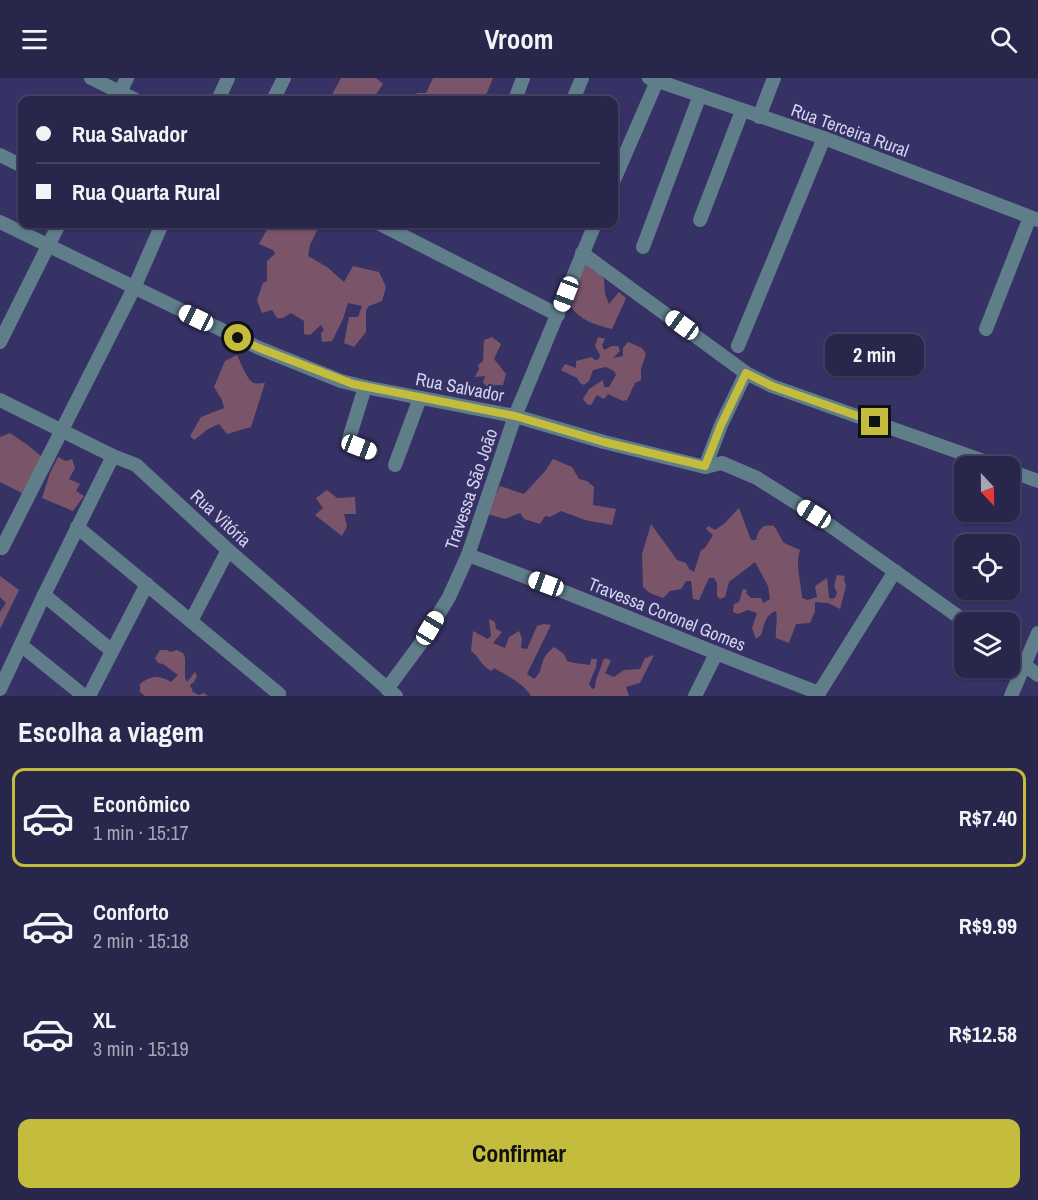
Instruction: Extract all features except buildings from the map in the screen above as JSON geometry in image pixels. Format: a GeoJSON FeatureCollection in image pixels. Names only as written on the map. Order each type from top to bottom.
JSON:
{"type":"FeatureCollection","features":[{"type":"Feature","properties":{"kind":"street"},"geometry":{"type":"LineString","coordinates":[[91,78],[118,96],[127,78]]}},
{"type":"Feature","properties":{"kind":"street"},"geometry":{"type":"LineString","coordinates":[[220,96],[228,78]]}},
{"type":"Feature","properties":{"kind":"street"},"geometry":{"type":"LineString","coordinates":[[275,96],[284,78]]}},
{"type":"Feature","properties":{"kind":"street"},"geometry":{"type":"LineString","coordinates":[[516,96],[523,78]]}},
{"type":"Feature","properties":{"kind":"street"},"geometry":{"type":"LineString","coordinates":[[575,96],[582,78]]}},
{"type":"Feature","properties":{"kind":"street"},"geometry":{"type":"LineString","coordinates":[[759,117],[774,78]]}},
{"type":"Feature","properties":{"kind":"street"},"geometry":{"type":"LineString","coordinates":[[618,170],[653,79]]}},
{"type":"Feature","properties":{"kind":"street","name":"Rua Terceira Rural"},"geometry":{"type":"LineString","coordinates":[[653,79],[673,82],[742,111],[824,138],[1034,218]]}},
{"type":"Feature","properties":{"kind":"street"},"geometry":{"type":"LineString","coordinates":[[643,247],[700,95]]}},
{"type":"Feature","properties":{"kind":"street"},"geometry":{"type":"LineString","coordinates":[[700,220],[742,111]]}},
{"type":"Feature","properties":{"kind":"street"},"geometry":{"type":"LineString","coordinates":[[738,346],[824,138]]}},
{"type":"Feature","properties":{"kind":"street"},"geometry":{"type":"LineString","coordinates":[[0,155],[18,164]]}},
{"type":"Feature","properties":{"kind":"street"},"geometry":{"type":"LineString","coordinates":[[986,328],[1034,218]]}},
{"type":"Feature","properties":{"kind":"street","name":"Rua Salvador"},"geometry":{"type":"LineString","coordinates":[[0,222],[259,348],[341,381],[515,416],[604,442],[705,466],[722,463],[757,478],[814,514],[954,613]]}},
{"type":"Feature","properties":{"kind":"street"},"geometry":{"type":"LineString","coordinates":[[0,342],[57,228]]}},
{"type":"Feature","properties":{"kind":"street"},"geometry":{"type":"LineString","coordinates":[[2,548],[134,288],[160,228]]}},
{"type":"Feature","properties":{"kind":"street"},"geometry":{"type":"LineString","coordinates":[[388,228],[558,315]]}},
{"type":"Feature","properties":{"kind":"street","name":"Travessa São João"},"geometry":{"type":"LineString","coordinates":[[392,692],[449,597],[468,555],[515,416],[593,228]]}},
{"type":"Feature","properties":{"kind":"street"},"geometry":{"type":"LineString","coordinates":[[582,253],[746,373],[772,386],[970,456]]}},
{"type":"Feature","properties":{"kind":"street"},"geometry":{"type":"LineString","coordinates":[[705,466],[721,425],[746,373]]}},
{"type":"Feature","properties":{"kind":"street"},"geometry":{"type":"LineString","coordinates":[[366,387],[348,442],[371,451]]}},
{"type":"Feature","properties":{"kind":"street"},"geometry":{"type":"LineString","coordinates":[[395,465],[420,398]]}},
{"type":"Feature","properties":{"kind":"street","name":"Rua Vitória"},"geometry":{"type":"LineString","coordinates":[[0,400],[136,465],[228,550],[392,692]]}},
{"type":"Feature","properties":{"kind":"street"},"geometry":{"type":"LineString","coordinates":[[0,689],[113,456]]}},
{"type":"Feature","properties":{"kind":"street"},"geometry":{"type":"LineString","coordinates":[[1020,475],[1038,481]]}},
{"type":"Feature","properties":{"kind":"street"},"geometry":{"type":"LineString","coordinates":[[77,527],[279,694]]}},
{"type":"Feature","properties":{"kind":"street"},"geometry":{"type":"LineString","coordinates":[[191,621],[228,550]]}},
{"type":"Feature","properties":{"kind":"street","name":"Travessa Coronel Gomes"},"geometry":{"type":"LineString","coordinates":[[468,555],[546,584],[818,695]]}},
{"type":"Feature","properties":{"kind":"street"},"geometry":{"type":"LineString","coordinates":[[818,695],[895,571]]}},
{"type":"Feature","properties":{"kind":"street"},"geometry":{"type":"LineString","coordinates":[[88,696],[147,584]]}},
{"type":"Feature","properties":{"kind":"street"},"geometry":{"type":"LineString","coordinates":[[44,595],[112,651]]}},
{"type":"Feature","properties":{"kind":"street"},"geometry":{"type":"LineString","coordinates":[[1011,696],[1038,633]]}},
{"type":"Feature","properties":{"kind":"street"},"geometry":{"type":"LineString","coordinates":[[21,645],[84,696]]}},
{"type":"Feature","properties":{"kind":"street"},"geometry":{"type":"LineString","coordinates":[[695,696],[716,654]]}},
{"type":"Feature","properties":{"kind":"street"},"geometry":{"type":"LineString","coordinates":[[1020,661],[1038,675]]}},
{"type":"Feature","properties":{"kind":"shaded area"},"geometry":{"type":"Polygon","coordinates":[[[341,78],[376,78],[383,84],[375,96],[331,96],[341,78]]]}},
{"type":"Feature","properties":{"kind":"shaded area"},"geometry":{"type":"Polygon","coordinates":[[[433,78],[493,78],[486,96],[416,96],[417,93],[426,93],[433,78]]]}},
{"type":"Feature","properties":{"kind":"shaded area"},"geometry":{"type":"Polygon","coordinates":[[[268,228],[318,228],[310,245],[308,256],[327,267],[344,282],[353,266],[379,272],[386,287],[382,301],[369,306],[366,310],[366,332],[354,347],[344,343],[349,317],[358,317],[362,306],[348,303],[332,341],[322,342],[321,333],[324,330],[321,325],[310,335],[304,334],[304,321],[291,313],[283,318],[277,318],[272,310],[262,313],[257,300],[263,283],[267,281],[267,261],[275,254],[273,250],[259,244],[268,228]]]}},
{"type":"Feature","properties":{"kind":"shaded area"},"geometry":{"type":"Polygon","coordinates":[[[583,258],[604,279],[605,294],[609,304],[619,292],[626,298],[612,329],[584,319],[571,307],[583,258]]]}},
{"type":"Feature","properties":{"kind":"shaded area"},"geometry":{"type":"Polygon","coordinates":[[[492,337],[501,344],[494,359],[506,374],[503,385],[495,385],[492,388],[483,383],[485,376],[475,377],[479,369],[478,365],[483,361],[484,340],[492,337]]]}},
{"type":"Feature","properties":{"kind":"shaded area"},"geometry":{"type":"Polygon","coordinates":[[[598,337],[605,339],[602,345],[604,350],[618,346],[620,351],[613,358],[623,356],[623,348],[628,342],[642,348],[646,354],[641,369],[641,380],[635,383],[627,400],[623,401],[608,394],[604,399],[597,395],[591,405],[583,399],[589,389],[603,380],[604,387],[609,387],[616,375],[614,371],[606,367],[593,370],[589,381],[584,385],[577,378],[561,370],[565,364],[576,368],[576,361],[592,357],[595,360],[599,359],[600,355],[595,346],[598,337]]]}},
{"type":"Feature","properties":{"kind":"shaded area"},"geometry":{"type":"Polygon","coordinates":[[[237,355],[252,382],[265,383],[251,427],[227,434],[219,424],[194,440],[190,436],[201,417],[224,408],[214,387],[225,361],[237,355]]]}},
{"type":"Feature","properties":{"kind":"shaded area"},"geometry":{"type":"Polygon","coordinates":[[[10,433],[42,457],[22,493],[0,482],[0,437],[10,433]]]}},
{"type":"Feature","properties":{"kind":"shaded area"},"geometry":{"type":"Polygon","coordinates":[[[58,457],[66,461],[72,459],[75,468],[69,479],[80,484],[76,491],[84,496],[73,511],[42,498],[58,457]]]}},
{"type":"Feature","properties":{"kind":"shaded area"},"geometry":{"type":"Polygon","coordinates":[[[553,459],[572,467],[579,479],[587,481],[594,487],[593,505],[616,509],[612,525],[585,520],[561,511],[550,517],[545,516],[540,524],[524,519],[520,513],[505,519],[487,514],[500,486],[524,494],[553,459]]]}},
{"type":"Feature","properties":{"kind":"shaded area"},"geometry":{"type":"Polygon","coordinates":[[[327,490],[337,498],[355,497],[356,514],[344,514],[347,526],[342,536],[315,515],[323,508],[316,498],[327,490]]]}},
{"type":"Feature","properties":{"kind":"shaded area"},"geometry":{"type":"Polygon","coordinates":[[[739,508],[751,540],[756,540],[760,530],[764,527],[774,526],[784,543],[800,550],[798,567],[802,598],[807,600],[817,597],[815,586],[827,578],[829,597],[835,598],[837,593],[834,586],[837,575],[845,576],[846,586],[840,609],[828,603],[815,602],[815,611],[810,623],[796,624],[789,643],[776,638],[776,611],[767,618],[761,635],[756,639],[752,628],[757,613],[748,610],[738,614],[733,612],[734,604],[739,602],[743,589],[747,590],[746,593],[751,598],[761,598],[763,603],[770,599],[768,586],[755,562],[729,582],[725,597],[720,599],[717,596],[717,583],[714,578],[709,578],[699,600],[693,599],[691,581],[686,581],[681,589],[670,591],[663,598],[650,593],[643,587],[642,554],[651,524],[677,560],[686,563],[694,572],[701,550],[705,548],[713,535],[706,529],[708,526],[715,530],[739,508]]]}},
{"type":"Feature","properties":{"kind":"shaded area"},"geometry":{"type":"Polygon","coordinates":[[[0,576],[19,590],[0,629],[0,612],[6,603],[0,597],[0,576]]]}},
{"type":"Feature","properties":{"kind":"shaded area"},"geometry":{"type":"Polygon","coordinates":[[[489,619],[495,622],[496,629],[502,632],[493,643],[505,648],[509,637],[519,631],[522,638],[521,648],[527,649],[537,626],[551,625],[527,674],[534,679],[546,655],[554,647],[570,662],[590,665],[591,659],[597,659],[589,684],[592,689],[595,688],[603,660],[606,658],[611,661],[605,673],[614,677],[624,670],[640,669],[645,658],[654,655],[640,683],[626,687],[629,696],[531,696],[524,687],[510,677],[494,668],[492,671],[485,667],[471,651],[473,631],[488,639],[491,636],[489,619]]]}},
{"type":"Feature","properties":{"kind":"shaded area"},"geometry":{"type":"Polygon","coordinates":[[[160,650],[171,652],[177,650],[183,653],[187,682],[195,672],[197,676],[190,685],[193,692],[199,695],[204,693],[208,696],[145,696],[140,692],[140,684],[148,679],[159,677],[171,682],[178,675],[158,663],[155,658],[160,650]]]}},
{"type":"Feature","properties":{"kind":"route"},"geometry":{"type":"LineString","coordinates":[[238,338],[341,381],[515,416],[604,442],[705,466],[721,425],[746,373],[772,386],[875,422]]}}]}
